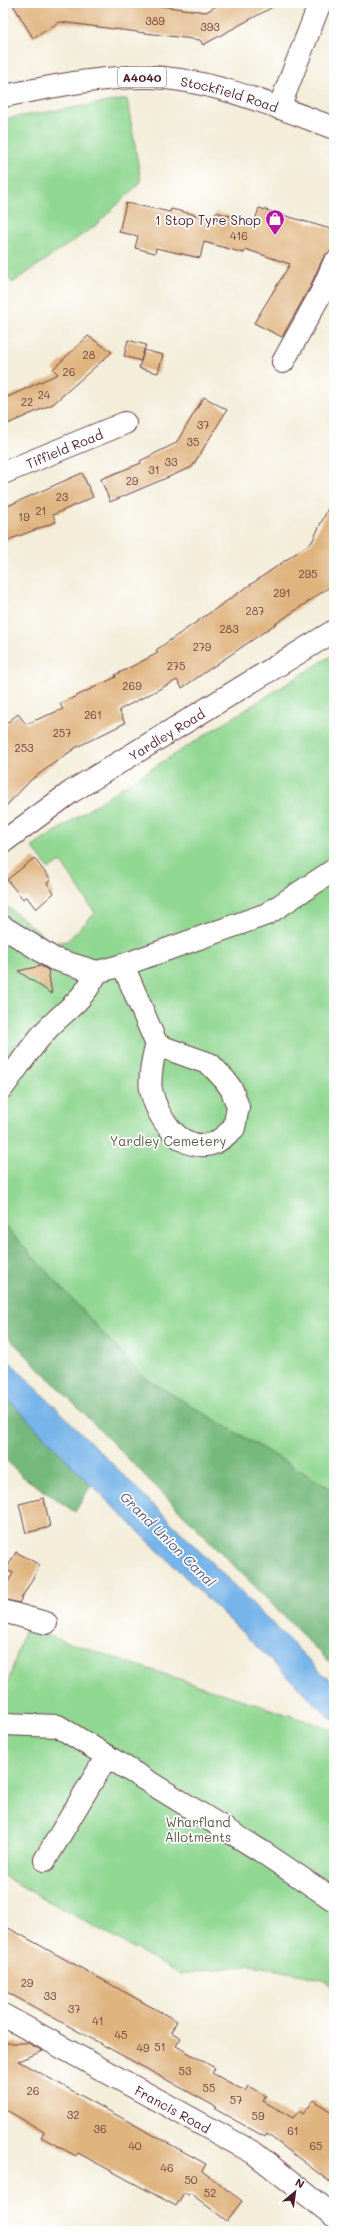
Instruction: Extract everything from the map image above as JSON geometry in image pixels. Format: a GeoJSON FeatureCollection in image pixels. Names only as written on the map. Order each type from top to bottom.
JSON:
{"type":"FeatureCollection","features":[{"type":"Feature","properties":{"kind":"main road"},"geometry":{"type":"LineString","coordinates":[[279,108],[320,3]]}},
{"type":"Feature","properties":{"kind":"main road","name":"Stockfield Road"},"geometry":{"type":"LineString","coordinates":[[3,96],[106,79],[151,77],[191,82],[279,108],[334,128]]}},
{"type":"Feature","properties":{"kind":"main road"},"geometry":{"type":"LineString","coordinates":[[283,362],[321,293],[334,263]]}},
{"type":"Feature","properties":{"kind":"main road","name":"Tiffield Road"},"geometry":{"type":"LineString","coordinates":[[3,473],[125,423]]}},
{"type":"Feature","properties":{"kind":"main road","name":"Yardley Road"},"geometry":{"type":"LineString","coordinates":[[3,842],[71,792],[334,631]]}},
{"type":"Feature","properties":{"kind":"main road"},"geometry":{"type":"LineString","coordinates":[[3,928],[54,959],[97,972],[123,965],[267,914],[334,870]]}},
{"type":"Feature","properties":{"kind":"main road"},"geometry":{"type":"LineString","coordinates":[[123,965],[157,1045],[210,1064],[232,1090],[238,1107],[234,1128],[212,1144],[200,1145],[183,1141],[170,1129],[157,1108],[151,1088],[152,1056],[157,1045]]}},
{"type":"Feature","properties":{"kind":"main road"},"geometry":{"type":"LineString","coordinates":[[3,1087],[43,1034],[72,1008],[89,990],[97,972]]}},
{"type":"Feature","properties":{"kind":"main road"},"geometry":{"type":"LineString","coordinates":[[3,1611],[46,1623]]}},
{"type":"Feature","properties":{"kind":"main road"},"geometry":{"type":"LineString","coordinates":[[3,1724],[58,1726],[261,1851],[334,1900]]}},
{"type":"Feature","properties":{"kind":"main road"},"geometry":{"type":"LineString","coordinates":[[45,1860],[106,1756]]}},
{"type":"Feature","properties":{"kind":"main road","name":"Francis Road"},"geometry":{"type":"LineString","coordinates":[[3,2015],[254,2153],[334,2216]]}},
{"type":"Feature","properties":{"kind":"green space"},"geometry":{"type":"Polygon","coordinates":[[[127,99],[141,182],[95,226],[12,283],[3,267],[3,119],[127,99]]]}},
{"type":"Feature","properties":{"kind":"green space","name":"Yardley Cemetery"},"geometry":{"type":"Polygon","coordinates":[[[334,654],[334,1491],[143,1377],[3,1224],[3,903],[52,943],[67,941],[95,913],[61,862],[49,869],[32,847],[124,786],[334,654]]]}},
{"type":"Feature","properties":{"kind":"green space"},"geometry":{"type":"Polygon","coordinates":[[[3,1224],[143,1377],[334,1491],[334,1667],[3,1332],[3,1224]]]}},
{"type":"Feature","properties":{"kind":"green space"},"geometry":{"type":"Polygon","coordinates":[[[3,1394],[91,1485],[75,1512],[22,1476],[3,1457],[3,1394]]]}},
{"type":"Feature","properties":{"kind":"green space","name":"Wharfland Allotments"},"geometry":{"type":"Polygon","coordinates":[[[25,1628],[334,1730],[334,1988],[323,1979],[251,1965],[180,1974],[3,1876],[3,1698],[25,1628]]]}},
{"type":"Feature","properties":{"kind":"water","name":"Grand Union Canal"},"geometry":{"type":"Polygon","coordinates":[[[3,1355],[334,1685],[334,1722],[91,1485],[3,1394],[3,1355]]]}},
{"type":"Feature","properties":{"kind":"building"},"geometry":{"type":"Polygon","coordinates":[[[12,3],[137,3],[206,12],[222,3],[280,3],[203,45],[200,40],[60,22],[33,38],[12,3]]]}},
{"type":"Feature","properties":{"kind":"building"},"geometry":{"type":"Polygon","coordinates":[[[126,203],[170,212],[171,209],[214,219],[216,212],[254,223],[259,208],[334,230],[334,248],[323,258],[310,287],[282,337],[254,323],[290,264],[245,249],[244,253],[204,242],[200,258],[156,248],[155,253],[135,248],[138,236],[119,232],[126,203]]]}},
{"type":"Feature","properties":{"kind":"building"},"geometry":{"type":"Polygon","coordinates":[[[88,336],[112,352],[53,404],[3,426],[3,399],[58,374],[53,369],[88,336]]]}},
{"type":"Feature","properties":{"kind":"building"},"geometry":{"type":"Polygon","coordinates":[[[128,340],[146,345],[144,350],[163,355],[158,373],[139,368],[141,361],[124,356],[128,340]]]}},
{"type":"Feature","properties":{"kind":"building"},"geometry":{"type":"Polygon","coordinates":[[[204,397],[227,410],[192,467],[110,502],[101,479],[141,463],[140,461],[176,443],[204,397]]]}},
{"type":"Feature","properties":{"kind":"building"},"geometry":{"type":"Polygon","coordinates":[[[82,473],[93,497],[53,515],[56,522],[3,542],[3,508],[82,473]]]}},
{"type":"Feature","properties":{"kind":"building"},"geometry":{"type":"Polygon","coordinates":[[[334,496],[334,584],[182,688],[177,680],[119,710],[125,723],[77,747],[61,758],[31,780],[3,809],[3,726],[18,714],[26,724],[63,709],[60,704],[116,677],[115,675],[158,653],[156,650],[312,542],[334,496]]]}},
{"type":"Feature","properties":{"kind":"building"},"geometry":{"type":"Polygon","coordinates":[[[34,858],[51,880],[47,883],[54,893],[36,909],[26,896],[23,899],[7,880],[34,858]]]}},
{"type":"Feature","properties":{"kind":"building"},"geometry":{"type":"Polygon","coordinates":[[[41,966],[48,970],[52,994],[18,971],[41,966]]]}},
{"type":"Feature","properties":{"kind":"building"},"geometry":{"type":"Polygon","coordinates":[[[44,1498],[50,1527],[26,1533],[19,1504],[44,1498]]]}},
{"type":"Feature","properties":{"kind":"building"},"geometry":{"type":"Polygon","coordinates":[[[16,1552],[40,1565],[19,1603],[3,1599],[3,1591],[13,1573],[6,1570],[16,1552]]]}},
{"type":"Feature","properties":{"kind":"building"},"geometry":{"type":"Polygon","coordinates":[[[3,1925],[177,2021],[171,2032],[181,2038],[176,2046],[215,2068],[212,2073],[245,2091],[248,2086],[266,2096],[263,2101],[293,2118],[299,2111],[303,2114],[314,2100],[334,2114],[334,2185],[267,2134],[265,2137],[215,2109],[216,2107],[3,1990],[3,1925]]]}},
{"type":"Feature","properties":{"kind":"building"},"geometry":{"type":"Polygon","coordinates":[[[3,2043],[28,2043],[43,2051],[18,2061],[206,2164],[202,2171],[242,2201],[227,2221],[190,2193],[188,2195],[184,2193],[176,2206],[78,2153],[76,2156],[41,2137],[44,2132],[3,2108],[3,2043]]]}},
{"type":"Feature","properties":{"kind":"place","name":"1 Stop Tyre Shop"},"geometry":{"type":"Point","coordinates":[275,236]}}]}
